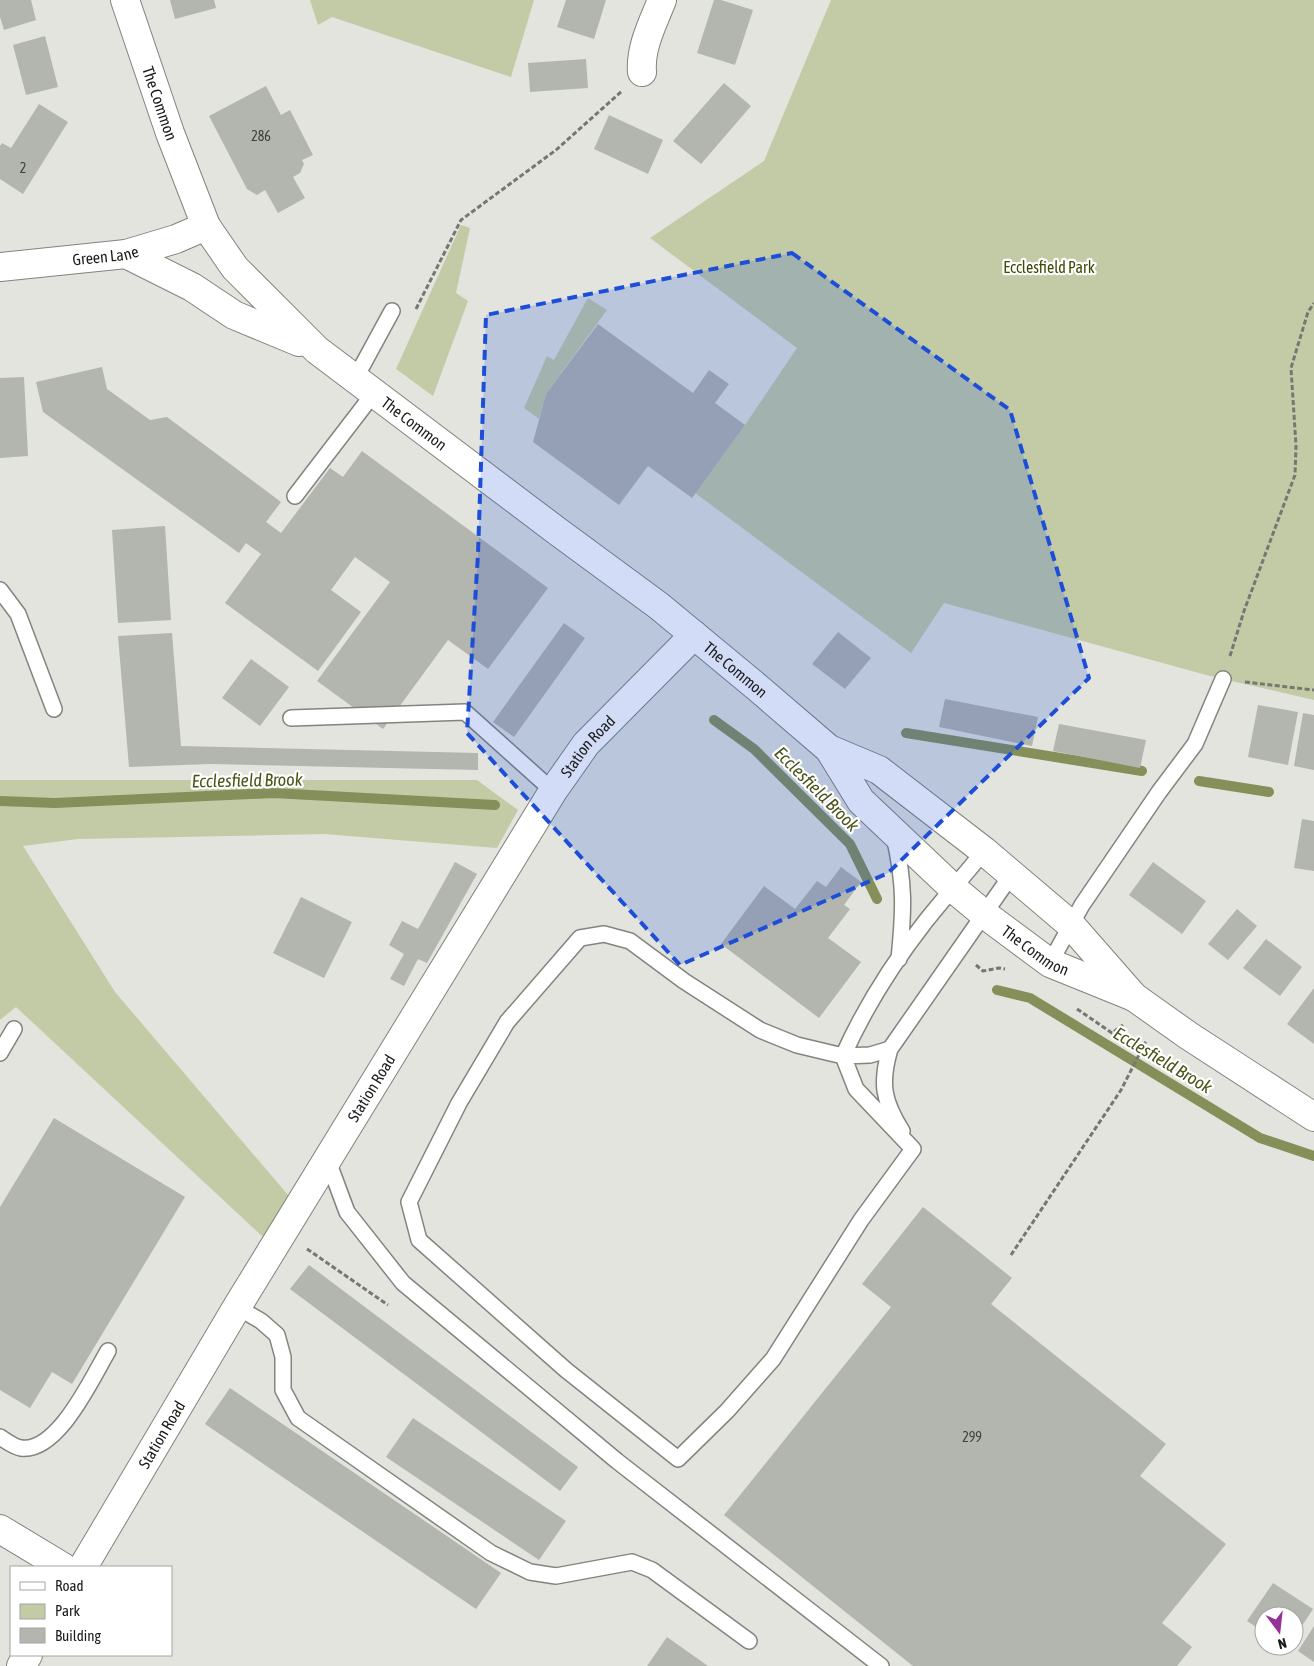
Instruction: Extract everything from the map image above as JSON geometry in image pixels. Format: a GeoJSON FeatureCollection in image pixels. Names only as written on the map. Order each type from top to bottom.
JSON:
{"type":"FeatureCollection","features":[{"type":"Feature","properties":{"kind":"main road","name":"The Common"},"geometry":{"type":"LineString","coordinates":[[125,0],[170,133],[206,226],[234,268],[317,350],[556,531],[659,606],[829,749],[879,770],[984,850],[1070,924],[1134,997]]}},
{"type":"Feature","properties":{"kind":"main road"},"geometry":{"type":"LineString","coordinates":[[642,72],[641,61],[645,45],[662,0]]}},
{"type":"Feature","properties":{"kind":"main road","name":"Green Lane"},"geometry":{"type":"LineString","coordinates":[[0,267],[126,254],[176,239],[206,226]]}},
{"type":"Feature","properties":{"kind":"main road"},"geometry":{"type":"LineString","coordinates":[[126,254],[192,287],[234,315],[317,350]]}},
{"type":"Feature","properties":{"kind":"main road","name":"Station Road"},"geometry":{"type":"LineString","coordinates":[[84,1566],[237,1307],[553,791],[586,744],[694,635]]}},
{"type":"Feature","properties":{"kind":"main road","name":"The Common"},"geometry":{"type":"LineString","coordinates":[[829,749],[861,801],[954,889],[984,914],[1050,963],[1134,997],[1189,1036],[1314,1117]]}},
{"type":"Feature","properties":{"kind":"main road"},"geometry":{"type":"LineString","coordinates":[[0,1529],[61,1566]]}},
{"type":"Feature","properties":{"kind":"lane"},"geometry":{"type":"LineString","coordinates":[[295,496],[365,386],[392,311]]}},
{"type":"Feature","properties":{"kind":"lane"},"geometry":{"type":"LineString","coordinates":[[0,590],[18,614],[54,709]]}},
{"type":"Feature","properties":{"kind":"lane"},"geometry":{"type":"LineString","coordinates":[[1050,963],[1070,924],[1158,792],[1195,744],[1223,679]]}},
{"type":"Feature","properties":{"kind":"lane"},"geometry":{"type":"LineString","coordinates":[[291,718],[466,712],[553,791]]}},
{"type":"Feature","properties":{"kind":"lane"},"geometry":{"type":"LineString","coordinates":[[893,831],[902,871],[904,897],[899,960]]}},
{"type":"Feature","properties":{"kind":"lane"},"geometry":{"type":"LineString","coordinates":[[913,1149],[856,1089],[843,1056],[858,1021],[899,960],[925,923],[984,850]]}},
{"type":"Feature","properties":{"kind":"lane"},"geometry":{"type":"LineString","coordinates":[[913,1149],[894,1118],[885,1094],[883,1072],[890,1049],[1012,874]]}},
{"type":"Feature","properties":{"kind":"lane"},"geometry":{"type":"LineString","coordinates":[[890,1049],[870,1055],[843,1056],[797,1045],[760,1030],[684,982],[630,941],[604,934],[580,938],[507,1022],[459,1103],[409,1202],[419,1240],[566,1370],[678,1459],[727,1411],[773,1359],[861,1220],[913,1149]]}},
{"type":"Feature","properties":{"kind":"lane"},"geometry":{"type":"LineString","coordinates":[[0,1052],[14,1030]]}},
{"type":"Feature","properties":{"kind":"lane"},"geometry":{"type":"LineString","coordinates":[[328,1161],[347,1212],[403,1283],[617,1461],[881,1666]]}},
{"type":"Feature","properties":{"kind":"lane"},"geometry":{"type":"LineString","coordinates":[[237,1307],[261,1321],[276,1335],[283,1357],[283,1390],[298,1418],[491,1553],[530,1572],[556,1576],[632,1562],[652,1570],[749,1641]]}},
{"type":"Feature","properties":{"kind":"lane"},"geometry":{"type":"LineString","coordinates":[[0,1439],[20,1448],[33,1447],[49,1439],[64,1423],[108,1351]]}},
{"type":"Feature","properties":{"kind":"path"},"geometry":{"type":"LineString","coordinates":[[413,315],[460,220],[556,150],[642,72]]}},
{"type":"Feature","properties":{"kind":"path"},"geometry":{"type":"LineString","coordinates":[[1314,303],[1308,312],[1292,368],[1296,446],[1294,475],[1244,611],[1223,679],[1314,690]]}},
{"type":"Feature","properties":{"kind":"path"},"geometry":{"type":"LineString","coordinates":[[1011,1255],[1121,1090],[1139,1054]]}},
{"type":"Feature","properties":{"kind":"highlighted area"},"geometry":{"type":"Polygon","coordinates":[[[792,253],[1010,410],[1089,678],[888,873],[680,965],[467,733],[478,554],[486,315],[792,253]]]}},
{"type":"Feature","properties":{"kind":"green space"},"geometry":{"type":"Polygon","coordinates":[[[310,0],[534,0],[511,77],[332,17],[318,25],[310,0]]]}},
{"type":"Feature","properties":{"kind":"green space","name":"Ecclesfield Park"},"geometry":{"type":"Polygon","coordinates":[[[831,0],[1314,0],[1314,700],[1210,676],[944,603],[911,653],[695,493],[745,425],[797,348],[650,238],[764,161],[831,0]]]}},
{"type":"Feature","properties":{"kind":"green space"},"geometry":{"type":"Polygon","coordinates":[[[461,225],[470,228],[456,293],[468,301],[433,396],[396,369],[461,225]]]}},
{"type":"Feature","properties":{"kind":"green space"},"geometry":{"type":"Polygon","coordinates":[[[588,298],[607,310],[546,394],[539,419],[524,408],[547,356],[554,360],[588,298]]]}},
{"type":"Feature","properties":{"kind":"green space"},"geometry":{"type":"Polygon","coordinates":[[[0,780],[477,780],[518,810],[497,848],[324,834],[78,839],[23,846],[115,992],[294,1202],[277,1232],[262,1236],[16,1007],[0,1020],[0,780]]]}},
{"type":"Feature","properties":{"kind":"building"},"geometry":{"type":"Polygon","coordinates":[[[0,0],[31,0],[36,20],[4,30],[0,17],[0,0]]]}},
{"type":"Feature","properties":{"kind":"building"},"geometry":{"type":"Polygon","coordinates":[[[170,0],[214,0],[216,8],[175,19],[170,0]]]}},
{"type":"Feature","properties":{"kind":"building"},"geometry":{"type":"Polygon","coordinates":[[[566,0],[606,0],[594,39],[557,27],[566,0]]]}},
{"type":"Feature","properties":{"kind":"building"},"geometry":{"type":"Polygon","coordinates":[[[714,0],[721,0],[753,10],[735,65],[697,53],[714,0]]]}},
{"type":"Feature","properties":{"kind":"building"},"geometry":{"type":"Polygon","coordinates":[[[45,36],[58,87],[26,95],[13,45],[45,36]]]}},
{"type":"Feature","properties":{"kind":"building"},"geometry":{"type":"Polygon","coordinates":[[[586,59],[588,88],[530,92],[528,63],[586,59]]]}},
{"type":"Feature","properties":{"kind":"building"},"geometry":{"type":"Polygon","coordinates":[[[724,83],[751,106],[701,164],[673,141],[724,83]]]}},
{"type":"Feature","properties":{"kind":"building"},"geometry":{"type":"Polygon","coordinates":[[[266,86],[281,115],[290,110],[313,155],[302,160],[304,164],[300,173],[293,177],[305,198],[278,213],[265,190],[257,195],[247,189],[209,116],[266,86]]]}},
{"type":"Feature","properties":{"kind":"building"},"geometry":{"type":"Polygon","coordinates":[[[39,104],[68,122],[23,194],[0,179],[0,146],[2,143],[11,148],[39,104]]]}},
{"type":"Feature","properties":{"kind":"building"},"geometry":{"type":"Polygon","coordinates":[[[609,115],[663,140],[648,174],[594,149],[609,115]]]}},
{"type":"Feature","properties":{"kind":"building"},"geometry":{"type":"Polygon","coordinates":[[[598,324],[693,393],[709,370],[729,384],[715,403],[745,425],[692,498],[648,466],[619,505],[533,442],[546,394],[598,324]]]}},
{"type":"Feature","properties":{"kind":"building"},"geometry":{"type":"Polygon","coordinates":[[[102,367],[107,389],[150,420],[167,417],[281,502],[266,522],[281,533],[330,468],[343,477],[362,451],[548,588],[488,669],[448,640],[383,729],[317,681],[390,582],[355,557],[331,590],[361,612],[318,671],[225,603],[261,554],[246,543],[239,553],[43,412],[36,382],[102,367]]]}},
{"type":"Feature","properties":{"kind":"building"},"geometry":{"type":"Polygon","coordinates":[[[24,377],[28,456],[0,458],[0,378],[24,377]]]}},
{"type":"Feature","properties":{"kind":"building"},"geometry":{"type":"Polygon","coordinates":[[[165,526],[171,620],[118,623],[112,530],[165,526]]]}},
{"type":"Feature","properties":{"kind":"building"},"geometry":{"type":"Polygon","coordinates":[[[564,623],[585,638],[514,737],[493,722],[564,623]]]}},
{"type":"Feature","properties":{"kind":"building"},"geometry":{"type":"Polygon","coordinates":[[[838,632],[871,658],[845,689],[812,664],[838,632]]]}},
{"type":"Feature","properties":{"kind":"building"},"geometry":{"type":"Polygon","coordinates":[[[172,633],[181,746],[478,753],[478,770],[210,764],[129,767],[118,636],[172,633]]]}},
{"type":"Feature","properties":{"kind":"building"},"geometry":{"type":"Polygon","coordinates":[[[251,659],[289,687],[260,726],[222,698],[251,659]]]}},
{"type":"Feature","properties":{"kind":"building"},"geometry":{"type":"Polygon","coordinates":[[[945,699],[1038,717],[1032,746],[939,727],[945,699]]]}},
{"type":"Feature","properties":{"kind":"building"},"geometry":{"type":"Polygon","coordinates":[[[1258,705],[1298,712],[1288,765],[1248,757],[1258,705]]]}},
{"type":"Feature","properties":{"kind":"building"},"geometry":{"type":"Polygon","coordinates":[[[1303,713],[1314,715],[1314,770],[1294,766],[1303,713]]]}},
{"type":"Feature","properties":{"kind":"building"},"geometry":{"type":"Polygon","coordinates":[[[1059,724],[1146,740],[1140,768],[1053,751],[1059,724]]]}},
{"type":"Feature","properties":{"kind":"building"},"geometry":{"type":"Polygon","coordinates":[[[1302,819],[1314,821],[1314,871],[1294,868],[1302,819]]]}},
{"type":"Feature","properties":{"kind":"building"},"geometry":{"type":"Polygon","coordinates":[[[455,862],[477,874],[427,963],[418,959],[404,986],[390,979],[404,954],[389,945],[402,921],[418,929],[455,862]]]}},
{"type":"Feature","properties":{"kind":"building"},"geometry":{"type":"Polygon","coordinates":[[[1153,862],[1206,901],[1182,934],[1129,895],[1153,862]]]}},
{"type":"Feature","properties":{"kind":"building"},"geometry":{"type":"Polygon","coordinates":[[[841,867],[861,882],[844,905],[850,909],[828,938],[861,962],[819,1018],[721,944],[764,886],[795,909],[817,881],[826,887],[841,867]]]}},
{"type":"Feature","properties":{"kind":"building"},"geometry":{"type":"Polygon","coordinates":[[[301,897],[352,922],[324,978],[273,953],[301,897]]]}},
{"type":"Feature","properties":{"kind":"building"},"geometry":{"type":"Polygon","coordinates":[[[1237,909],[1257,926],[1228,960],[1208,944],[1237,909]]]}},
{"type":"Feature","properties":{"kind":"building"},"geometry":{"type":"Polygon","coordinates":[[[1266,939],[1302,967],[1280,996],[1243,968],[1266,939]]]}},
{"type":"Feature","properties":{"kind":"building"},"geometry":{"type":"Polygon","coordinates":[[[1314,988],[1314,1044],[1287,1024],[1314,988]]]}},
{"type":"Feature","properties":{"kind":"building"},"geometry":{"type":"Polygon","coordinates":[[[54,1118],[185,1197],[72,1384],[52,1372],[30,1408],[0,1390],[0,1207],[54,1118]]]}},
{"type":"Feature","properties":{"kind":"building"},"geometry":{"type":"Polygon","coordinates":[[[923,1207],[1012,1278],[991,1304],[1166,1444],[1140,1476],[1226,1544],[1162,1623],[1192,1647],[1177,1666],[913,1666],[724,1515],[891,1307],[862,1284],[923,1207]]]}},
{"type":"Feature","properties":{"kind":"building"},"geometry":{"type":"Polygon","coordinates":[[[309,1265],[578,1467],[560,1491],[290,1289],[309,1265]]]}},
{"type":"Feature","properties":{"kind":"building"},"geometry":{"type":"Polygon","coordinates":[[[230,1388],[501,1573],[476,1609],[205,1424],[230,1388]]]}},
{"type":"Feature","properties":{"kind":"building"},"geometry":{"type":"Polygon","coordinates":[[[413,1418],[566,1521],[539,1560],[386,1457],[413,1418]]]}},
{"type":"Feature","properties":{"kind":"building"},"geometry":{"type":"Polygon","coordinates":[[[1273,1583],[1313,1609],[1304,1623],[1304,1606],[1257,1606],[1273,1583]]]}},
{"type":"Feature","properties":{"kind":"building"},"geometry":{"type":"Polygon","coordinates":[[[1254,1611],[1254,1626],[1247,1621],[1254,1611]]]}},
{"type":"Feature","properties":{"kind":"building"},"geometry":{"type":"Polygon","coordinates":[[[1314,1626],[1314,1662],[1304,1655],[1304,1642],[1314,1626]]]}},
{"type":"Feature","properties":{"kind":"building"},"geometry":{"type":"Polygon","coordinates":[[[667,1637],[708,1666],[647,1666],[667,1637]]]}},
{"type":"Feature","properties":{"kind":"waterway","name":"Ecclesfield Brook"},"geometry":{"type":"LineString","coordinates":[[714,720],[754,749],[850,844],[877,899]]}},
{"type":"Feature","properties":{"kind":"waterway"},"geometry":{"type":"LineString","coordinates":[[906,733],[1142,771]]}},
{"type":"Feature","properties":{"kind":"waterway"},"geometry":{"type":"LineString","coordinates":[[1199,781],[1269,792]]}},
{"type":"Feature","properties":{"kind":"waterway","name":"Ecclesfield Brook"},"geometry":{"type":"LineString","coordinates":[[0,801],[55,803],[273,793],[495,805]]}},
{"type":"Feature","properties":{"kind":"waterway","name":"Ecclesfield Brook"},"geometry":{"type":"LineString","coordinates":[[997,990],[1030,998],[1260,1138],[1314,1156]]}}]}
